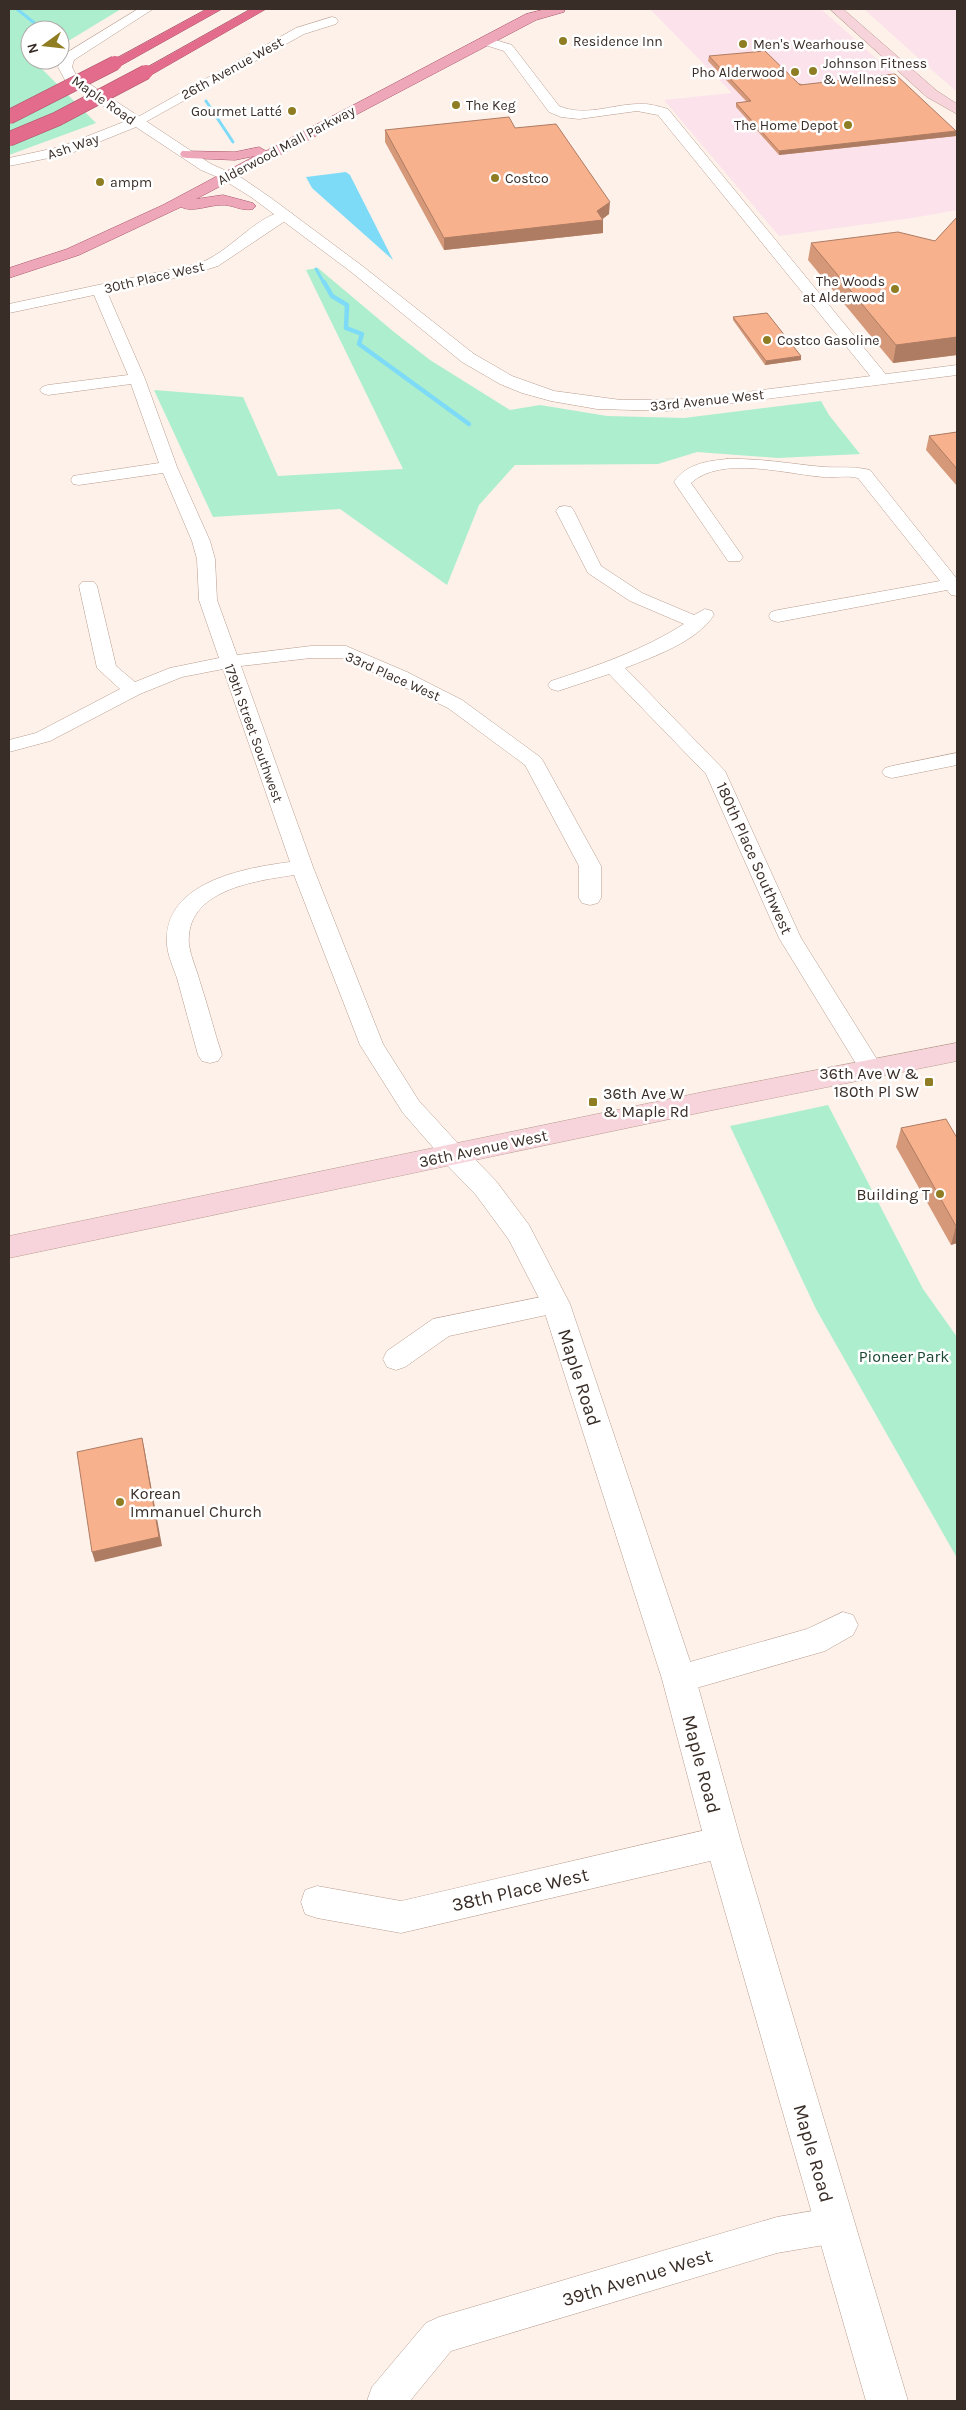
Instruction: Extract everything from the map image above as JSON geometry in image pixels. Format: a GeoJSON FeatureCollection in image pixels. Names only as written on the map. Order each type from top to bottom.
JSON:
{"type":"FeatureCollection","features":[{"type":"Feature","properties":{"kind":"highway"},"geometry":{"type":"LineString","coordinates":[[9,139],[57,119],[216,9]]}},
{"type":"Feature","properties":{"kind":"highway"},"geometry":{"type":"LineString","coordinates":[[9,130],[133,68],[239,9]]}},
{"type":"Feature","properties":{"kind":"highway"},"geometry":{"type":"LineString","coordinates":[[9,118],[195,45],[260,9]]}},
{"type":"Feature","properties":{"kind":"main road","name":"Alderwood Mall Parkway"},"geometry":{"type":"LineString","coordinates":[[9,273],[73,252],[168,208],[531,17],[559,9]]}},
{"type":"Feature","properties":{"kind":"main road"},"geometry":{"type":"LineString","coordinates":[[836,9],[932,94],[957,110]]}},
{"type":"Feature","properties":{"kind":"main road"},"geometry":{"type":"LineString","coordinates":[[852,9],[922,70],[957,106]]}},
{"type":"Feature","properties":{"kind":"main road"},"geometry":{"type":"LineString","coordinates":[[889,41],[888,47],[893,52],[889,56]]}},
{"type":"Feature","properties":{"kind":"main road"},"geometry":{"type":"LineString","coordinates":[[889,56],[899,57],[911,68],[922,70]]}},
{"type":"Feature","properties":{"kind":"main road"},"geometry":{"type":"LineString","coordinates":[[187,154],[235,156],[283,146]]}},
{"type":"Feature","properties":{"kind":"main road"},"geometry":{"type":"LineString","coordinates":[[168,208],[215,200],[230,201],[248,206]]}},
{"type":"Feature","properties":{"kind":"main road","name":"36th Avenue West"},"geometry":{"type":"LineString","coordinates":[[9,1247],[708,1101],[957,1052]]}},
{"type":"Feature","properties":{"kind":"street","name":"Maple Road"},"geometry":{"type":"LineString","coordinates":[[147,9],[68,58],[65,63],[70,77],[135,122],[209,169],[227,176]]}},
{"type":"Feature","properties":{"kind":"street","name":"26th Avenue West"},"geometry":{"type":"LineString","coordinates":[[135,122],[300,31],[332,21]]}},
{"type":"Feature","properties":{"kind":"street"},"geometry":{"type":"LineString","coordinates":[[486,41],[508,48],[554,109],[562,114],[576,115],[642,107],[663,112],[882,380]]}},
{"type":"Feature","properties":{"kind":"street","name":"Ash Way"},"geometry":{"type":"LineString","coordinates":[[9,162],[64,151],[135,122]]}},
{"type":"Feature","properties":{"kind":"street"},"geometry":{"type":"LineString","coordinates":[[209,169],[213,184]]}},
{"type":"Feature","properties":{"kind":"street","name":"33rd Avenue West"},"geometry":{"type":"LineString","coordinates":[[227,176],[286,214],[300,227],[481,366],[506,380],[535,391],[572,400],[611,405],[654,407],[692,404],[957,370]]}},
{"type":"Feature","properties":{"kind":"street","name":"33rd Avenue West"},"geometry":{"type":"LineString","coordinates":[[213,184],[272,221],[300,227]]}},
{"type":"Feature","properties":{"kind":"street","name":"30th Place West"},"geometry":{"type":"LineString","coordinates":[[9,308],[208,265],[227,255],[272,221],[286,214]]}},
{"type":"Feature","properties":{"kind":"street","name":"179th Street Southwest"},"geometry":{"type":"LineString","coordinates":[[99,290],[137,379],[169,467],[201,541],[206,559],[208,600],[229,662],[302,867],[372,1045],[411,1107],[454,1155]]}},
{"type":"Feature","properties":{"kind":"street"},"geometry":{"type":"LineString","coordinates":[[48,390],[137,379]]}},
{"type":"Feature","properties":{"kind":"street"},"geometry":{"type":"LineString","coordinates":[[734,558],[682,482],[687,473],[702,467],[724,464],[755,464],[826,473],[852,470],[864,474],[955,587],[778,616]]}},
{"type":"Feature","properties":{"kind":"street"},"geometry":{"type":"LineString","coordinates":[[79,480],[169,467]]}},
{"type":"Feature","properties":{"kind":"street"},"geometry":{"type":"LineString","coordinates":[[558,685],[613,668],[703,617],[636,597],[594,569],[565,511]]}},
{"type":"Feature","properties":{"kind":"street"},"geometry":{"type":"LineString","coordinates":[[88,586],[107,668],[133,690]]}},
{"type":"Feature","properties":{"kind":"street","name":"33rd Place West"},"geometry":{"type":"LineString","coordinates":[[9,746],[43,737],[133,690],[177,672],[229,662],[311,652],[346,652],[400,676],[455,704],[533,761],[590,866],[590,898]]}},
{"type":"Feature","properties":{"kind":"street","name":"180th Place Southwest"},"geometry":{"type":"LineString","coordinates":[[613,668],[715,770],[790,938],[871,1069]]}},
{"type":"Feature","properties":{"kind":"street"},"geometry":{"type":"LineString","coordinates":[[892,772],[957,759]]}},
{"type":"Feature","properties":{"kind":"street"},"geometry":{"type":"LineString","coordinates":[[210,1055],[178,943],[181,922],[192,904],[206,890],[230,881],[266,872],[302,867]]}},
{"type":"Feature","properties":{"kind":"street","name":"Maple Road"},"geometry":{"type":"LineString","coordinates":[[454,1155],[486,1188],[519,1233],[556,1304],[679,1679],[723,1842],[887,2401]]}},
{"type":"Feature","properties":{"kind":"street"},"geometry":{"type":"LineString","coordinates":[[396,1359],[442,1327],[556,1304]]}},
{"type":"Feature","properties":{"kind":"street"},"geometry":{"type":"LineString","coordinates":[[679,1679],[814,1641],[843,1625]]}},
{"type":"Feature","properties":{"kind":"street","name":"38th Place West"},"geometry":{"type":"LineString","coordinates":[[317,1902],[401,1917],[723,1842]]}},
{"type":"Feature","properties":{"kind":"street","name":"39th Avenue West"},"geometry":{"type":"LineString","coordinates":[[386,2401],[439,2336],[777,2235],[836,2225]]}},
{"type":"Feature","properties":{"kind":"shaded area"},"geometry":{"type":"Polygon","coordinates":[[[650,9],[821,9],[957,131],[957,210],[779,236],[664,100],[732,93],[650,9]]]}},
{"type":"Feature","properties":{"kind":"shaded area"},"geometry":{"type":"Polygon","coordinates":[[[864,9],[957,9],[957,92],[917,57],[864,9]]]}},
{"type":"Feature","properties":{"kind":"green space"},"geometry":{"type":"Polygon","coordinates":[[[9,9],[121,9],[70,40],[70,20],[20,20],[20,70],[43,70],[96,123],[9,155],[9,9]]]}},
{"type":"Feature","properties":{"kind":"green space"},"geometry":{"type":"Polygon","coordinates":[[[318,268],[430,360],[510,410],[540,405],[607,416],[684,418],[821,401],[829,415],[860,454],[778,458],[697,452],[658,464],[515,465],[479,505],[447,585],[340,509],[213,517],[154,390],[243,397],[278,476],[403,469],[306,270],[318,268]]]}},
{"type":"Feature","properties":{"kind":"green space","name":"Pioneer Park"},"geometry":{"type":"Polygon","coordinates":[[[828,1105],[923,1289],[957,1337],[957,1558],[816,1309],[730,1126],[828,1105]]]}},
{"type":"Feature","properties":{"kind":"water"},"geometry":{"type":"Polygon","coordinates":[[[346,172],[350,175],[393,260],[312,188],[306,177],[346,172]]]}},
{"type":"Feature","properties":{"kind":"building","name":"The Home Depot"},"geometry":{"type":"Polygon","coordinates":[[[765,51],[800,85],[895,74],[956,131],[779,151],[736,103],[751,101],[709,56],[765,51]]]}},
{"type":"Feature","properties":{"kind":"building","name":"Costco"},"geometry":{"type":"Polygon","coordinates":[[[509,117],[515,128],[556,124],[610,202],[597,211],[603,220],[444,238],[385,130],[509,117]]]}},
{"type":"Feature","properties":{"kind":"building","name":"The Woods at Alderwood"},"geometry":{"type":"Polygon","coordinates":[[[957,217],[957,337],[896,345],[811,243],[898,232],[935,241],[957,217]]]}},
{"type":"Feature","properties":{"kind":"building","name":"Costco Gasoline"},"geometry":{"type":"Polygon","coordinates":[[[767,313],[801,356],[766,361],[733,317],[767,313]]]}},
{"type":"Feature","properties":{"kind":"building"},"geometry":{"type":"Polygon","coordinates":[[[957,432],[957,469],[929,436],[957,432]]]}},
{"type":"Feature","properties":{"kind":"building"},"geometry":{"type":"Polygon","coordinates":[[[946,1119],[957,1138],[957,1226],[901,1128],[946,1119]]]}},
{"type":"Feature","properties":{"kind":"building","name":"Korean Immanuel Church"},"geometry":{"type":"Polygon","coordinates":[[[142,1438],[159,1537],[92,1552],[77,1452],[142,1438]]]}},
{"type":"Feature","properties":{"kind":"waterway"},"geometry":{"type":"LineString","coordinates":[[17,9],[31,20]]}},
{"type":"Feature","properties":{"kind":"waterway"},"geometry":{"type":"LineString","coordinates":[[206,101],[233,142]]}},
{"type":"Feature","properties":{"kind":"waterway"},"geometry":{"type":"LineString","coordinates":[[316,269],[324,283]]}},
{"type":"Feature","properties":{"kind":"waterway"},"geometry":{"type":"LineString","coordinates":[[324,282],[332,296],[347,305],[346,328],[362,334],[359,344],[469,424]]}},
{"type":"Feature","properties":{"kind":"place","name":"Residence Inn"},"geometry":{"type":"Point","coordinates":[563,41]}},
{"type":"Feature","properties":{"kind":"place","name":"Men's Wearhouse"},"geometry":{"type":"Point","coordinates":[743,44]}},
{"type":"Feature","properties":{"kind":"place","name":"Johnson Fitness & Wellness"},"geometry":{"type":"Point","coordinates":[813,71]}},
{"type":"Feature","properties":{"kind":"place","name":"Pho Alderwood"},"geometry":{"type":"Point","coordinates":[795,72]}},
{"type":"Feature","properties":{"kind":"place","name":"The Keg"},"geometry":{"type":"Point","coordinates":[456,105]}},
{"type":"Feature","properties":{"kind":"place","name":"Gourmet Latté"},"geometry":{"type":"Point","coordinates":[292,111]}},
{"type":"Feature","properties":{"kind":"place","name":"The Home Depot"},"geometry":{"type":"Point","coordinates":[848,125]}},
{"type":"Feature","properties":{"kind":"place","name":"Costco"},"geometry":{"type":"Point","coordinates":[495,178]}},
{"type":"Feature","properties":{"kind":"place","name":"ampm"},"geometry":{"type":"Point","coordinates":[100,182]}},
{"type":"Feature","properties":{"kind":"place","name":"The Woods at Alderwood"},"geometry":{"type":"Point","coordinates":[895,289]}},
{"type":"Feature","properties":{"kind":"place","name":"Costco Gasoline"},"geometry":{"type":"Point","coordinates":[767,340]}},
{"type":"Feature","properties":{"kind":"place","name":"36th Ave W & 180th Pl SW"},"geometry":{"type":"Point","coordinates":[929,1082]}},
{"type":"Feature","properties":{"kind":"place","name":"36th Ave W & Maple Rd"},"geometry":{"type":"Point","coordinates":[593,1102]}},
{"type":"Feature","properties":{"kind":"place","name":"Building T"},"geometry":{"type":"Point","coordinates":[940,1194]}},
{"type":"Feature","properties":{"kind":"place","name":"Korean Immanuel Church"},"geometry":{"type":"Point","coordinates":[120,1502]}}]}
